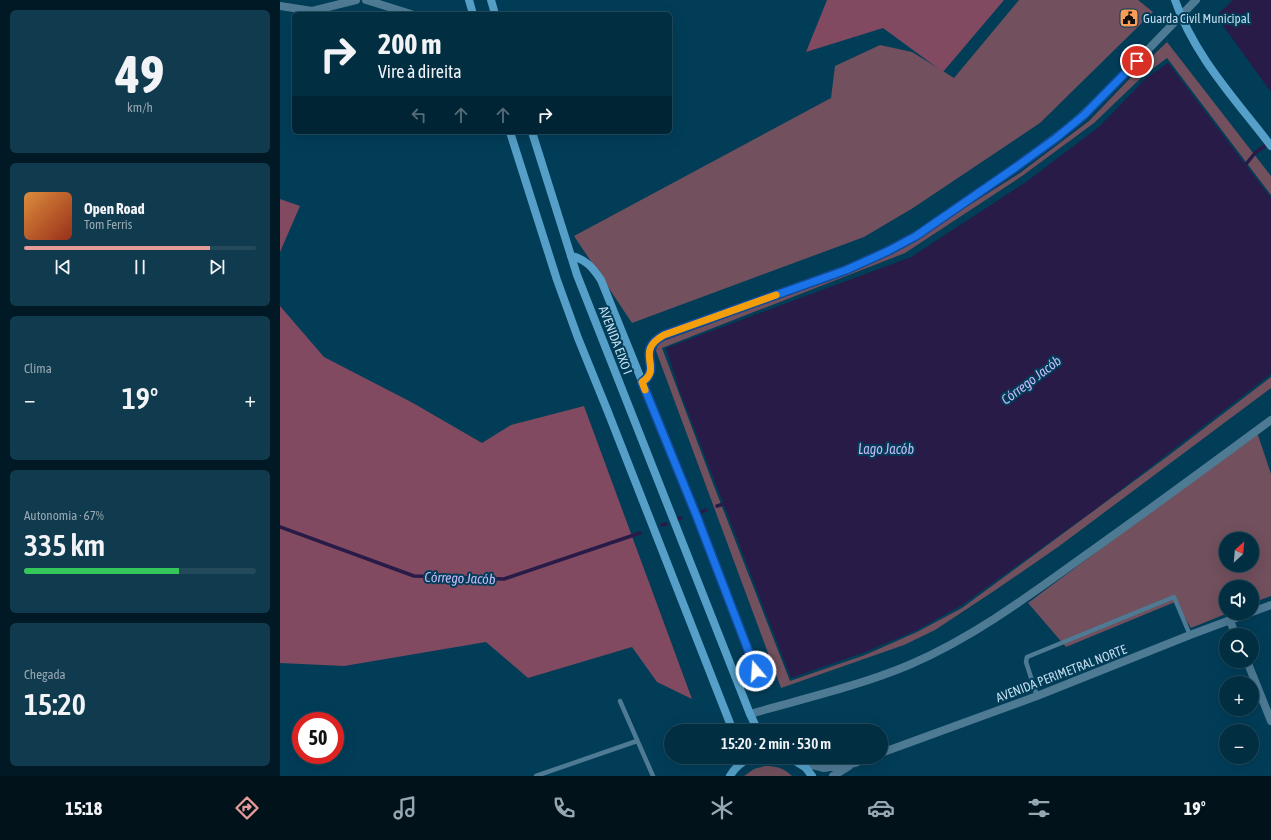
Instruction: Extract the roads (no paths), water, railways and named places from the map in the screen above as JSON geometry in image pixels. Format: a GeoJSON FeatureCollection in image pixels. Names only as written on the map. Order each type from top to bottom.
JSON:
{"type":"FeatureCollection","features":[{"type":"Feature","properties":{"kind":"main road"},"geometry":{"type":"LineString","coordinates":[[469,0],[472,12]]}},
{"type":"Feature","properties":{"kind":"main road"},"geometry":{"type":"LineString","coordinates":[[491,0],[494,12]]}},
{"type":"Feature","properties":{"kind":"main road"},"geometry":{"type":"LineString","coordinates":[[1175,0],[1189,33],[1199,50],[1271,146]]}},
{"type":"Feature","properties":{"kind":"main road"},"geometry":{"type":"LineString","coordinates":[[511,134],[557,280],[578,338],[730,724]]}},
{"type":"Feature","properties":{"kind":"main road","name":"AVENIDA EIXO I"},"geometry":{"type":"LineString","coordinates":[[533,134],[580,282],[755,724]]}},
{"type":"Feature","properties":{"kind":"main road"},"geometry":{"type":"LineString","coordinates":[[571,256],[581,259],[589,264],[601,280],[697,517],[755,668],[755,674],[752,678],[739,685]]}},
{"type":"Feature","properties":{"kind":"main road"},"geometry":{"type":"LineString","coordinates":[[730,776],[741,764]]}},
{"type":"Feature","properties":{"kind":"main road"},"geometry":{"type":"LineString","coordinates":[[801,764],[812,776]]}},
{"type":"Feature","properties":{"kind":"street"},"geometry":{"type":"LineString","coordinates":[[280,6],[312,11],[356,0]]}},
{"type":"Feature","properties":{"kind":"street"},"geometry":{"type":"LineString","coordinates":[[366,0],[405,12]]}},
{"type":"Feature","properties":{"kind":"street"},"geometry":{"type":"LineString","coordinates":[[642,382],[649,377],[651,371],[649,354],[651,347],[664,335],[860,264],[916,236],[948,214],[1016,167],[1073,124],[1107,92],[1196,0]]}},
{"type":"Feature","properties":{"kind":"street"},"geometry":{"type":"LineString","coordinates":[[750,714],[875,678],[936,652],[985,625],[1015,606],[1172,494],[1271,420]]}},
{"type":"Feature","properties":{"kind":"street","name":"AVENIDA PERIMETRAL NORTE"},"geometry":{"type":"LineString","coordinates":[[1259,609],[1271,605]]}},
{"type":"Feature","properties":{"kind":"street"},"geometry":{"type":"LineString","coordinates":[[1230,621],[1233,628]]}},
{"type":"Feature","properties":{"kind":"street","name":"AVENIDA PERIMETRAL NORTE"},"geometry":{"type":"LineString","coordinates":[[888,750],[1037,696],[1190,635],[1230,621]]}},
{"type":"Feature","properties":{"kind":"street"},"geometry":{"type":"LineString","coordinates":[[1249,668],[1271,722]]}},
{"type":"Feature","properties":{"kind":"street"},"geometry":{"type":"LineString","coordinates":[[809,764],[824,768],[849,764]]}},
{"type":"Feature","properties":{"kind":"street"},"geometry":{"type":"LineString","coordinates":[[833,776],[853,764]]}},
{"type":"Feature","properties":{"kind":"lane"},"geometry":{"type":"LineString","coordinates":[[1037,696],[1026,662],[1027,657],[1174,596],[1190,635]]}},
{"type":"Feature","properties":{"kind":"lane"},"geometry":{"type":"LineString","coordinates":[[620,701],[653,776]]}},
{"type":"Feature","properties":{"kind":"lane"},"geometry":{"type":"LineString","coordinates":[[536,776],[637,741]]}},
{"type":"Feature","properties":{"kind":"water"},"geometry":{"type":"Polygon","coordinates":[[[1233,0],[1271,0],[1271,92],[1216,16],[1233,0]]]}},
{"type":"Feature","properties":{"kind":"water","name":"Lago Jacób"},"geometry":{"type":"Polygon","coordinates":[[[1168,63],[1271,198],[1271,374],[1093,511],[962,605],[917,630],[865,652],[791,678],[679,389],[666,348],[911,257],[1026,182],[1100,126],[1145,79],[1168,63]]]}},
{"type":"Feature","properties":{"kind":"waterway","name":"Córrego Jacób"},"geometry":{"type":"LineString","coordinates":[[1243,168],[1255,153],[1269,143]]}},
{"type":"Feature","properties":{"kind":"waterway","name":"Córrego Jacób"},"geometry":{"type":"LineString","coordinates":[[717,506],[727,503]]}},
{"type":"Feature","properties":{"kind":"waterway"},"geometry":{"type":"LineString","coordinates":[[701,512],[706,510]]}},
{"type":"Feature","properties":{"kind":"waterway"},"geometry":{"type":"LineString","coordinates":[[662,525],[666,524]]}},
{"type":"Feature","properties":{"kind":"waterway","name":"Córrego Jacób"},"geometry":{"type":"LineString","coordinates":[[280,527],[414,576],[504,579],[640,533]]}},
{"type":"Feature","properties":{"kind":"place","name":"Guarda Civil Municipal"},"geometry":{"type":"Point","coordinates":[1129,18]}}]}
